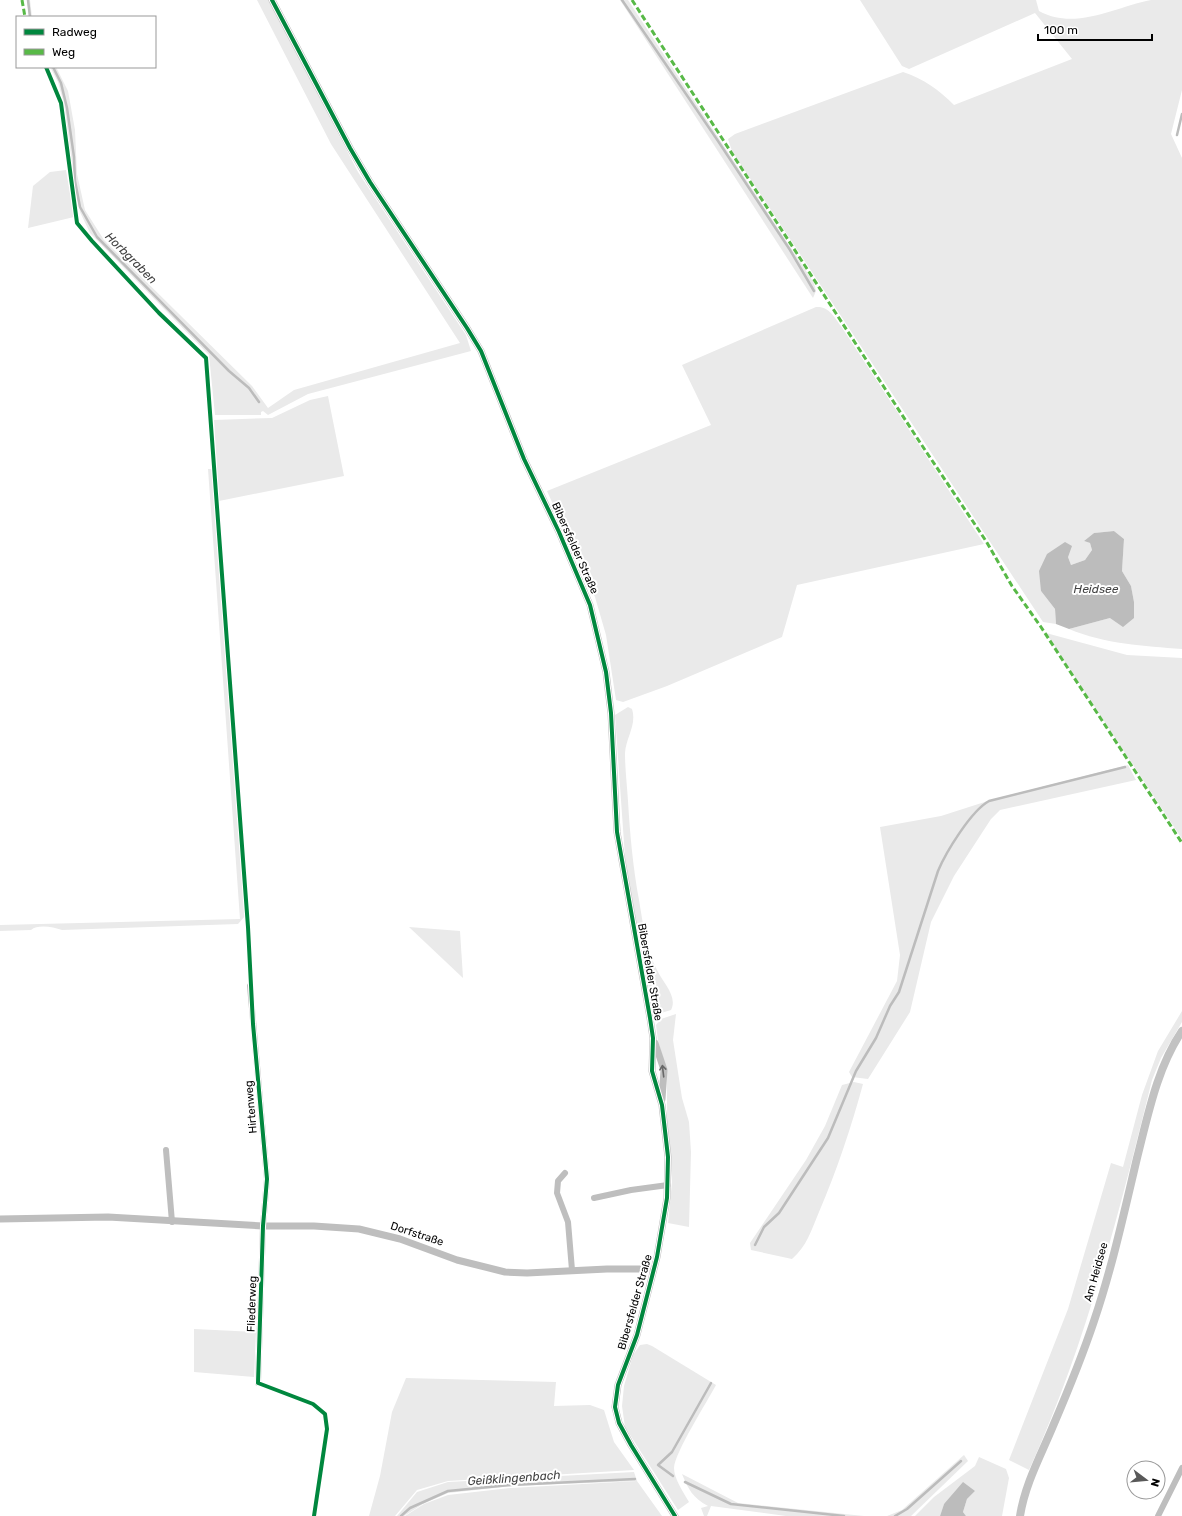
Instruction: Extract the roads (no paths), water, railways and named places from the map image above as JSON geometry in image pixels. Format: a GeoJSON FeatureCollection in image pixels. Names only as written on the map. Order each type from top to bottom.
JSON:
{"type":"FeatureCollection","features":[{"type":"Feature","properties":{"kind":"main road","name":"Am Heidsee"},"geometry":{"type":"LineString","coordinates":[[1020,1516],[1035,1468],[1074,1375],[1094,1321],[1114,1251],[1153,1098],[1170,1051],[1182,1031]]}},
{"type":"Feature","properties":{"kind":"street","name":"Bibersfelder Straße"},"geometry":{"type":"LineString","coordinates":[[272,0],[332,116],[354,155],[468,328],[481,352],[511,428],[579,577],[590,605],[604,664],[611,713],[617,832],[653,1038],[664,1070],[662,1105]]}},
{"type":"Feature","properties":{"kind":"street","name":"Hirtenweg"},"geometry":{"type":"LineString","coordinates":[[250,986],[267,1179],[263,1226]]}},
{"type":"Feature","properties":{"kind":"street","name":"Bibersfelder Straße"},"geometry":{"type":"LineString","coordinates":[[653,1038],[652,1071],[662,1105],[668,1157],[668,1185],[665,1218],[654,1269],[636,1335],[618,1385],[616,1407],[619,1423],[675,1516]]}},
{"type":"Feature","properties":{"kind":"street"},"geometry":{"type":"LineString","coordinates":[[166,1150],[172,1222]]}},
{"type":"Feature","properties":{"kind":"street"},"geometry":{"type":"LineString","coordinates":[[564,1173],[558,1181],[557,1193],[568,1222],[572,1270]]}},
{"type":"Feature","properties":{"kind":"street"},"geometry":{"type":"LineString","coordinates":[[594,1198],[631,1190],[668,1185]]}},
{"type":"Feature","properties":{"kind":"street","name":"Dorfstraße"},"geometry":{"type":"LineString","coordinates":[[0,1219],[98,1217],[172,1222],[263,1226],[314,1226],[359,1229],[400,1239],[457,1260],[500,1272],[527,1273],[572,1270],[654,1269]]}},
{"type":"Feature","properties":{"kind":"street","name":"Fliederweg"},"geometry":{"type":"LineString","coordinates":[[258,1383],[263,1226]]}},
{"type":"Feature","properties":{"kind":"street"},"geometry":{"type":"LineString","coordinates":[[1158,1516],[1182,1468]]}},
{"type":"Feature","properties":{"kind":"water","name":"Heidsee"},"geometry":{"type":"Polygon","coordinates":[[[1114,531],[1124,539],[1122,571],[1131,586],[1134,602],[1134,618],[1123,627],[1110,618],[1069,629],[1056,624],[1055,609],[1041,591],[1039,571],[1047,554],[1065,542],[1072,546],[1068,557],[1071,565],[1085,560],[1092,550],[1090,543],[1084,541],[1094,533],[1114,531]]]}},
{"type":"Feature","properties":{"kind":"water"},"geometry":{"type":"Polygon","coordinates":[[[963,1482],[975,1491],[967,1499],[963,1512],[966,1516],[940,1516],[944,1504],[963,1482]]]}},
{"type":"Feature","properties":{"kind":"waterway","name":"Horbgraben"},"geometry":{"type":"LineString","coordinates":[[28,0],[30,16]]}},
{"type":"Feature","properties":{"kind":"waterway"},"geometry":{"type":"LineString","coordinates":[[622,0],[790,250],[814,291]]}},
{"type":"Feature","properties":{"kind":"waterway","name":"Horbgraben"},"geometry":{"type":"LineString","coordinates":[[54,68],[61,83],[67,108],[74,157],[75,181],[80,207],[97,237],[229,371],[249,388],[259,402]]}},
{"type":"Feature","properties":{"kind":"waterway"},"geometry":{"type":"LineString","coordinates":[[1177,135],[1182,114]]}},
{"type":"Feature","properties":{"kind":"waterway"},"geometry":{"type":"LineString","coordinates":[[755,1245],[764,1227],[779,1213],[828,1138],[856,1071],[876,1038],[890,1006],[899,992],[938,871],[953,843],[967,823],[975,813],[989,801],[1125,767]]}},
{"type":"Feature","properties":{"kind":"waterway","name":"Geißklingenbach"},"geometry":{"type":"LineString","coordinates":[[673,1476],[658,1465],[672,1452],[711,1383]]}},
{"type":"Feature","properties":{"kind":"waterway","name":"Geißklingenbach"},"geometry":{"type":"LineString","coordinates":[[895,1516],[907,1509],[961,1461]]}},
{"type":"Feature","properties":{"kind":"waterway","name":"Geißklingenbach"},"geometry":{"type":"LineString","coordinates":[[401,1516],[410,1508],[448,1491],[511,1485],[635,1479]]}},
{"type":"Feature","properties":{"kind":"waterway","name":"Geißklingenbach"},"geometry":{"type":"LineString","coordinates":[[685,1482],[731,1504],[844,1516]]}}]}
